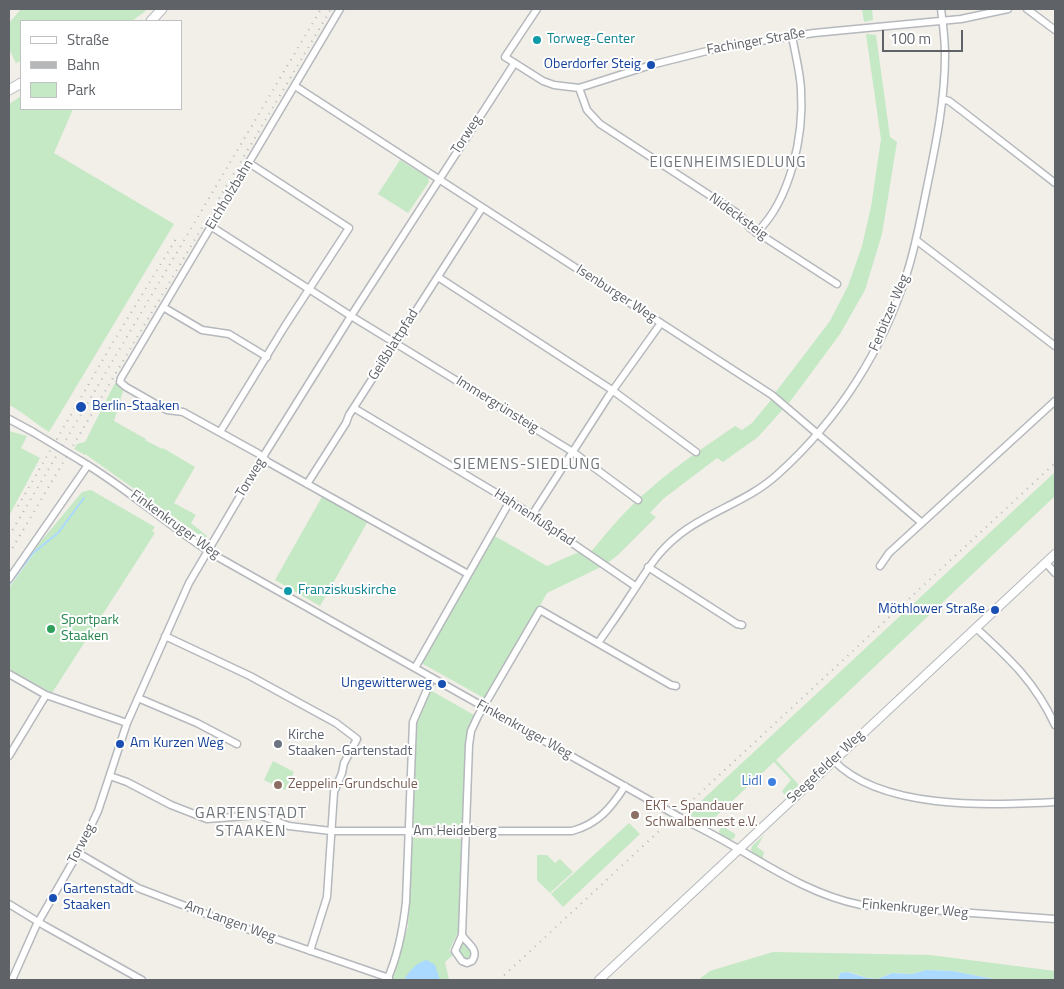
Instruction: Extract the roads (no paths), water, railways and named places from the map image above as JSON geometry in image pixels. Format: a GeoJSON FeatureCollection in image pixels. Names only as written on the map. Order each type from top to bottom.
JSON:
{"type":"FeatureCollection","features":[{"type":"Feature","properties":{"kind":"main road"},"geometry":{"type":"LineString","coordinates":[[152,20],[162,9]]}},
{"type":"Feature","properties":{"kind":"main road"},"geometry":{"type":"LineString","coordinates":[[9,90],[20,83]]}},
{"type":"Feature","properties":{"kind":"street","name":"Eichholzbahn"},"geometry":{"type":"LineString","coordinates":[[220,432],[183,412],[167,410],[161,407],[126,387],[120,382],[121,378],[340,9]]}},
{"type":"Feature","properties":{"kind":"street"},"geometry":{"type":"LineString","coordinates":[[514,64],[505,57],[536,9]]}},
{"type":"Feature","properties":{"kind":"street","name":"Ferbitzer Weg"},"geometry":{"type":"LineString","coordinates":[[598,643],[635,586],[660,552],[681,533],[697,522],[764,487],[817,433],[857,381],[878,344],[897,301],[916,240],[937,138],[945,55],[941,9]]}},
{"type":"Feature","properties":{"kind":"street","name":"Fachinger Straße"},"geometry":{"type":"LineString","coordinates":[[514,64],[543,81],[554,85],[579,88],[710,49],[792,36],[961,19],[1008,9]]}},
{"type":"Feature","properties":{"kind":"street"},"geometry":{"type":"LineString","coordinates":[[1027,9],[1055,30]]}},
{"type":"Feature","properties":{"kind":"street"},"geometry":{"type":"LineString","coordinates":[[756,233],[766,224],[777,205],[792,167],[799,138],[802,113],[801,89],[792,36]]}},
{"type":"Feature","properties":{"kind":"street","name":"Torweg"},"geometry":{"type":"LineString","coordinates":[[12,980],[39,922],[78,854],[98,811],[127,723],[188,583],[351,316],[514,64]]}},
{"type":"Feature","properties":{"kind":"street","name":"Isenburger Weg"},"geometry":{"type":"LineString","coordinates":[[295,86],[777,399],[922,523]]}},
{"type":"Feature","properties":{"kind":"street","name":"Nidecksteig"},"geometry":{"type":"LineString","coordinates":[[579,88],[587,110],[600,124],[740,215],[746,225],[756,233],[838,284]]}},
{"type":"Feature","properties":{"kind":"street"},"geometry":{"type":"LineString","coordinates":[[942,99],[949,101],[1055,183]]}},
{"type":"Feature","properties":{"kind":"street"},"geometry":{"type":"LineString","coordinates":[[249,163],[349,228],[308,289],[220,432],[268,462],[468,574]]}},
{"type":"Feature","properties":{"kind":"street","name":"Geißblattpfad"},"geometry":{"type":"LineString","coordinates":[[308,484],[354,408],[482,208]]}},
{"type":"Feature","properties":{"kind":"street","name":"Immergrünsteig"},"geometry":{"type":"LineString","coordinates":[[212,227],[351,316],[573,452],[638,500]]}},
{"type":"Feature","properties":{"kind":"street"},"geometry":{"type":"LineString","coordinates":[[916,240],[1055,346]]}},
{"type":"Feature","properties":{"kind":"street"},"geometry":{"type":"LineString","coordinates":[[438,277],[612,390],[696,452]]}},
{"type":"Feature","properties":{"kind":"street"},"geometry":{"type":"LineString","coordinates":[[163,307],[202,330],[229,334],[267,357]]}},
{"type":"Feature","properties":{"kind":"street"},"geometry":{"type":"LineString","coordinates":[[532,515],[612,390],[661,323]]}},
{"type":"Feature","properties":{"kind":"street"},"geometry":{"type":"LineString","coordinates":[[880,566],[889,553],[1055,401]]}},
{"type":"Feature","properties":{"kind":"street","name":"Hahnenfußpfad"},"geometry":{"type":"LineString","coordinates":[[354,408],[510,501],[635,586]]}},
{"type":"Feature","properties":{"kind":"street","name":"Finkenkruger Weg"},"geometry":{"type":"LineString","coordinates":[[9,419],[120,485],[171,526],[207,550],[802,885],[830,896],[860,904],[1055,919]]}},
{"type":"Feature","properties":{"kind":"street"},"geometry":{"type":"LineString","coordinates":[[9,579],[88,465]]}},
{"type":"Feature","properties":{"kind":"street"},"geometry":{"type":"LineString","coordinates":[[415,668],[510,501]]}},
{"type":"Feature","properties":{"kind":"street","name":"Seegefelder Weg"},"geometry":{"type":"LineString","coordinates":[[599,980],[1055,554]]}},
{"type":"Feature","properties":{"kind":"street"},"geometry":{"type":"LineString","coordinates":[[1046,563],[1055,573]]}},
{"type":"Feature","properties":{"kind":"street"},"geometry":{"type":"LineString","coordinates":[[648,567],[738,624],[742,624]]}},
{"type":"Feature","properties":{"kind":"street"},"geometry":{"type":"LineString","coordinates":[[462,935],[470,738],[475,722],[540,610],[671,685],[676,686]]}},
{"type":"Feature","properties":{"kind":"street"},"geometry":{"type":"LineString","coordinates":[[976,628],[1018,667],[1034,687],[1055,725]]}},
{"type":"Feature","properties":{"kind":"street"},"geometry":{"type":"LineString","coordinates":[[165,636],[250,676],[329,720],[357,739],[344,763],[333,798],[327,897],[310,951]]}},
{"type":"Feature","properties":{"kind":"street"},"geometry":{"type":"LineString","coordinates":[[9,674],[46,695],[127,723]]}},
{"type":"Feature","properties":{"kind":"street"},"geometry":{"type":"LineString","coordinates":[[388,979],[398,949],[404,922],[413,722],[432,678]]}},
{"type":"Feature","properties":{"kind":"street"},"geometry":{"type":"LineString","coordinates":[[9,756],[46,695]]}},
{"type":"Feature","properties":{"kind":"street"},"geometry":{"type":"LineString","coordinates":[[138,698],[197,723],[237,744]]}},
{"type":"Feature","properties":{"kind":"street"},"geometry":{"type":"LineString","coordinates":[[833,760],[863,782],[906,796],[972,803],[1055,802]]}},
{"type":"Feature","properties":{"kind":"street","name":"Am Heideberg"},"geometry":{"type":"LineString","coordinates":[[110,776],[207,819],[259,815],[289,826],[331,831],[563,832],[584,828],[597,820],[608,811],[625,786]]}},
{"type":"Feature","properties":{"kind":"street","name":"Am Langen Weg"},"geometry":{"type":"LineString","coordinates":[[78,854],[138,888],[220,920],[388,979]]}},
{"type":"Feature","properties":{"kind":"street"},"geometry":{"type":"LineString","coordinates":[[9,904],[142,980]]}},
{"type":"Feature","properties":{"kind":"water"},"geometry":{"type":"Polygon","coordinates":[[[427,960],[435,965],[440,980],[404,980],[414,967],[427,960]]]}},
{"type":"Feature","properties":{"kind":"water"},"geometry":{"type":"Polygon","coordinates":[[[926,970],[953,971],[998,980],[838,980],[840,973],[848,972],[867,978],[878,979],[892,973],[912,974],[926,970]]]}},
{"type":"Feature","properties":{"kind":"waterway"},"geometry":{"type":"LineString","coordinates":[[9,585],[33,553],[58,533],[84,498]]}},
{"type":"Feature","properties":{"kind":"railway"},"geometry":{"type":"LineString","coordinates":[[9,536],[321,9]]}},
{"type":"Feature","properties":{"kind":"railway"},"geometry":{"type":"LineString","coordinates":[[9,554],[331,9]]}},
{"type":"Feature","properties":{"kind":"railway"},"geometry":{"type":"LineString","coordinates":[[18,506],[112,344],[176,239]]}},
{"type":"Feature","properties":{"kind":"railway"},"geometry":{"type":"LineString","coordinates":[[499,980],[1055,463]]}},
{"type":"Feature","properties":{"kind":"place","name":"Torweg-Center"},"geometry":{"type":"Point","coordinates":[537,40]}},
{"type":"Feature","properties":{"kind":"place","name":"Oberdorfer Steig"},"geometry":{"type":"Point","coordinates":[651,65]}},
{"type":"Feature","properties":{"kind":"place","name":"Berlin-Staaken"},"geometry":{"type":"Point","coordinates":[81,407]}},
{"type":"Feature","properties":{"kind":"place","name":"Franziskuskirche"},"geometry":{"type":"Point","coordinates":[288,591]}},
{"type":"Feature","properties":{"kind":"place","name":"Möthlower Straße"},"geometry":{"type":"Point","coordinates":[995,610]}},
{"type":"Feature","properties":{"kind":"place","name":"Sportpark Staaken"},"geometry":{"type":"Point","coordinates":[51,629]}},
{"type":"Feature","properties":{"kind":"place","name":"Ungewitterweg"},"geometry":{"type":"Point","coordinates":[442,684]}},
{"type":"Feature","properties":{"kind":"place","name":"Am Kurzen Weg"},"geometry":{"type":"Point","coordinates":[120,744]}},
{"type":"Feature","properties":{"kind":"place","name":"Kirche Staaken-Gartenstadt"},"geometry":{"type":"Point","coordinates":[278,744]}},
{"type":"Feature","properties":{"kind":"place","name":"Lidl"},"geometry":{"type":"Point","coordinates":[772,782]}},
{"type":"Feature","properties":{"kind":"place","name":"Zeppelin-Grundschule"},"geometry":{"type":"Point","coordinates":[278,785]}},
{"type":"Feature","properties":{"kind":"place","name":"EKT - Spandauer Schwalbennest e.V."},"geometry":{"type":"Point","coordinates":[635,815]}},
{"type":"Feature","properties":{"kind":"place","name":"Gartenstadt Staaken"},"geometry":{"type":"Point","coordinates":[53,898]}},
{"type":"Feature","properties":{"kind":"district","name":"EIGENHEIMSIEDLUNG"},"geometry":{"type":"Point","coordinates":[728,163]}},
{"type":"Feature","properties":{"kind":"district","name":"SIEMENS-SIEDLUNG"},"geometry":{"type":"Point","coordinates":[527,465]}},
{"type":"Feature","properties":{"kind":"district","name":"GARTENSTADT STAAKEN"},"geometry":{"type":"Point","coordinates":[251,823]}}]}
